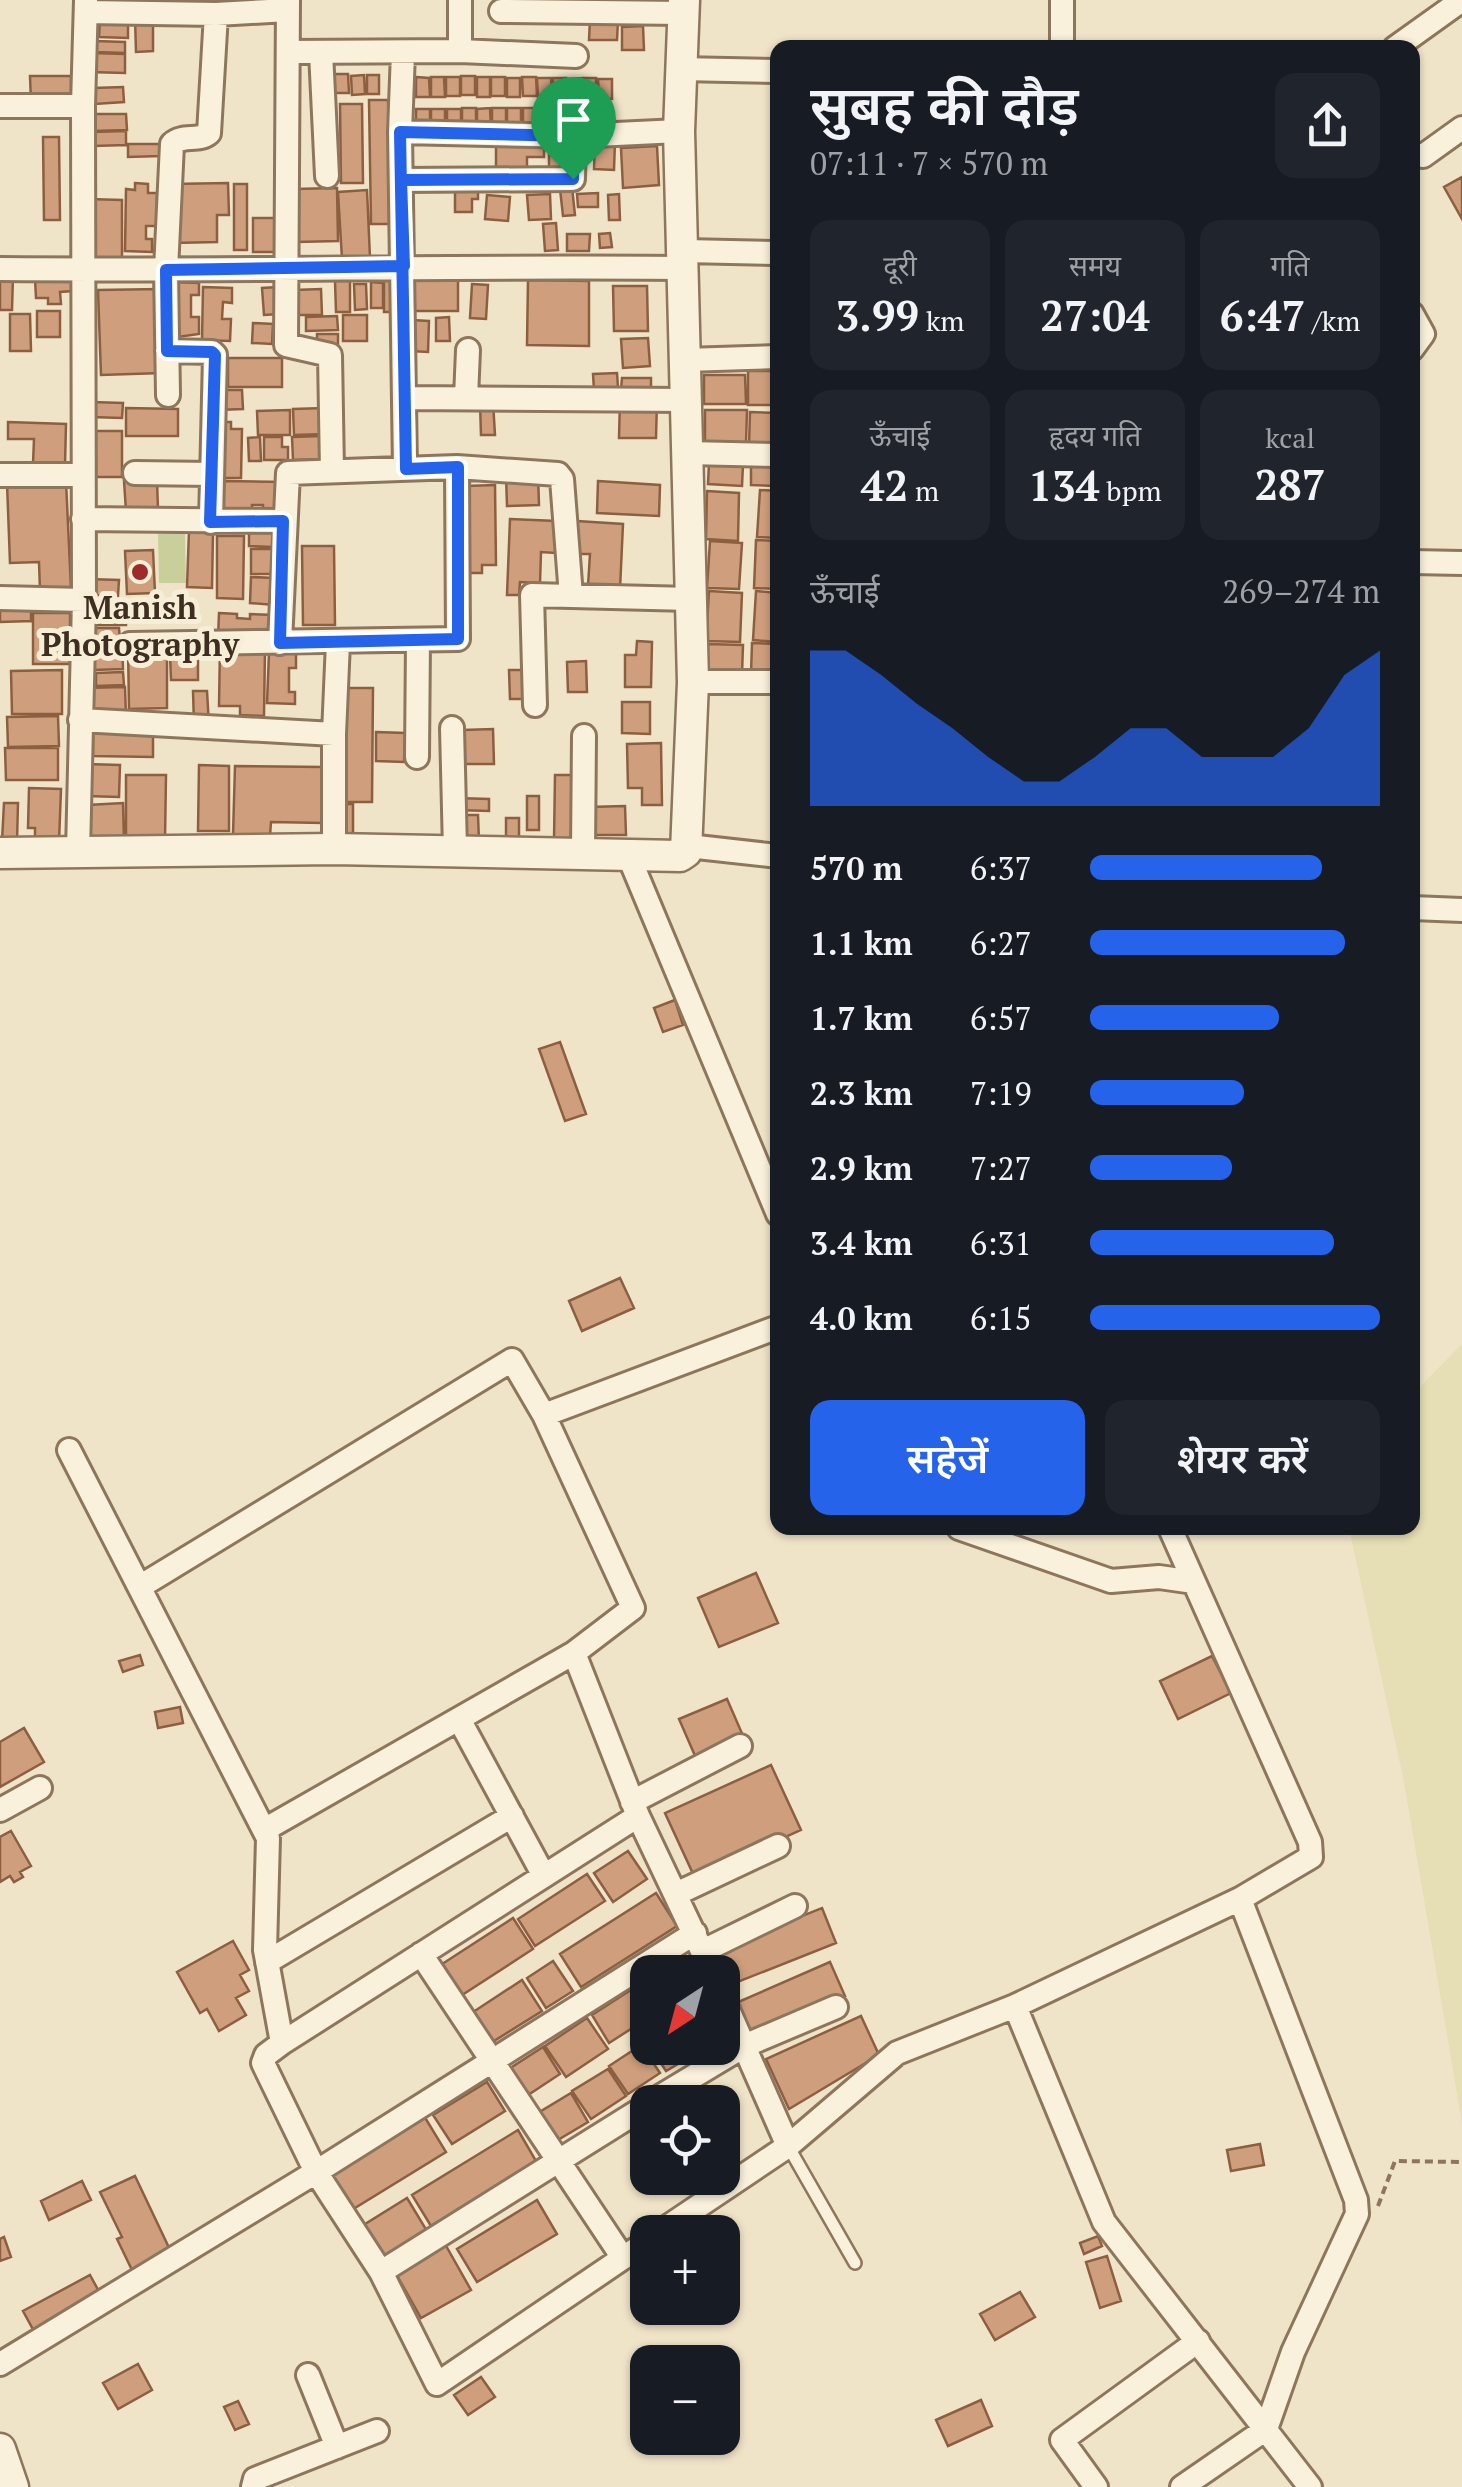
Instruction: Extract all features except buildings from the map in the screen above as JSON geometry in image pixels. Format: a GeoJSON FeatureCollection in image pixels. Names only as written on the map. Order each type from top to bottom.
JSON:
{"type":"FeatureCollection","features":[{"type":"Feature","properties":{"kind":"street"},"geometry":{"type":"LineString","coordinates":[[460,0],[460,51]]}},
{"type":"Feature","properties":{"kind":"street"},"geometry":{"type":"LineString","coordinates":[[1062,0],[1062,40]]}},
{"type":"Feature","properties":{"kind":"street"},"geometry":{"type":"LineString","coordinates":[[1406,40],[1462,0]]}},
{"type":"Feature","properties":{"kind":"street"},"geometry":{"type":"LineString","coordinates":[[78,852],[84,600],[82,106],[86,6],[216,14],[288,5],[286,345],[330,355],[332,471]]}},
{"type":"Feature","properties":{"kind":"street"},"geometry":{"type":"LineString","coordinates":[[0,852],[334,848],[680,856],[688,846],[692,682],[679,131],[684,6],[501,10]]}},
{"type":"Feature","properties":{"kind":"street"},"geometry":{"type":"LineString","coordinates":[[168,395],[166,270],[172,144],[209,133],[216,14]]}},
{"type":"Feature","properties":{"kind":"street"},"geometry":{"type":"LineString","coordinates":[[288,52],[460,51],[576,56]]}},
{"type":"Feature","properties":{"kind":"street"},"geometry":{"type":"LineString","coordinates":[[322,52],[327,176]]}},
{"type":"Feature","properties":{"kind":"street"},"geometry":{"type":"LineString","coordinates":[[403,52],[400,132],[406,469]]}},
{"type":"Feature","properties":{"kind":"street"},"geometry":{"type":"LineString","coordinates":[[680,69],[770,71]]}},
{"type":"Feature","properties":{"kind":"street"},"geometry":{"type":"LineString","coordinates":[[0,106],[82,106]]}},
{"type":"Feature","properties":{"kind":"street"},"geometry":{"type":"LineString","coordinates":[[1420,156],[1462,128]]}},
{"type":"Feature","properties":{"kind":"street"},"geometry":{"type":"LineString","coordinates":[[400,132],[574,136],[679,131]]}},
{"type":"Feature","properties":{"kind":"street"},"geometry":{"type":"LineString","coordinates":[[461,180],[463,134]]}},
{"type":"Feature","properties":{"kind":"street"},"geometry":{"type":"LineString","coordinates":[[401,180],[573,179],[574,136]]}},
{"type":"Feature","properties":{"kind":"street"},"geometry":{"type":"LineString","coordinates":[[0,269],[288,270],[684,260],[770,254]]}},
{"type":"Feature","properties":{"kind":"street"},"geometry":{"type":"LineString","coordinates":[[466,398],[468,350]]}},
{"type":"Feature","properties":{"kind":"street"},"geometry":{"type":"LineString","coordinates":[[167,351],[215,355],[210,522]]}},
{"type":"Feature","properties":{"kind":"street"},"geometry":{"type":"LineString","coordinates":[[685,360],[770,357]]}},
{"type":"Feature","properties":{"kind":"street"},"geometry":{"type":"LineString","coordinates":[[405,398],[686,400]]}},
{"type":"Feature","properties":{"kind":"street"},"geometry":{"type":"LineString","coordinates":[[687,453],[770,455]]}},
{"type":"Feature","properties":{"kind":"street"},"geometry":{"type":"LineString","coordinates":[[130,644],[458,639],[458,467]]}},
{"type":"Feature","properties":{"kind":"street"},"geometry":{"type":"LineString","coordinates":[[280,643],[288,472],[458,467],[561,476],[571,596]]}},
{"type":"Feature","properties":{"kind":"street"},"geometry":{"type":"LineString","coordinates":[[135,474],[212,474]]}},
{"type":"Feature","properties":{"kind":"street"},"geometry":{"type":"LineString","coordinates":[[0,475],[84,475]]}},
{"type":"Feature","properties":{"kind":"street"},"geometry":{"type":"LineString","coordinates":[[83,518],[283,521]]}},
{"type":"Feature","properties":{"kind":"street"},"geometry":{"type":"LineString","coordinates":[[1420,562],[1462,563]]}},
{"type":"Feature","properties":{"kind":"street"},"geometry":{"type":"LineString","coordinates":[[535,705],[532,595],[690,598]]}},
{"type":"Feature","properties":{"kind":"street"},"geometry":{"type":"LineString","coordinates":[[0,598],[84,600]]}},
{"type":"Feature","properties":{"kind":"street"},"geometry":{"type":"LineString","coordinates":[[416,756],[418,640]]}},
{"type":"Feature","properties":{"kind":"street"},"geometry":{"type":"LineString","coordinates":[[334,848],[338,642]]}},
{"type":"Feature","properties":{"kind":"street"},"geometry":{"type":"LineString","coordinates":[[692,682],[770,682]]}},
{"type":"Feature","properties":{"kind":"street"},"geometry":{"type":"LineString","coordinates":[[80,720],[334,734]]}},
{"type":"Feature","properties":{"kind":"street"},"geometry":{"type":"LineString","coordinates":[[452,728],[454,850]]}},
{"type":"Feature","properties":{"kind":"street"},"geometry":{"type":"LineString","coordinates":[[583,852],[584,736]]}},
{"type":"Feature","properties":{"kind":"street"},"geometry":{"type":"LineString","coordinates":[[688,846],[770,855]]}},
{"type":"Feature","properties":{"kind":"street"},"geometry":{"type":"LineString","coordinates":[[628,852],[770,1195]]}},
{"type":"Feature","properties":{"kind":"street"},"geometry":{"type":"LineString","coordinates":[[1420,908],[1462,910]]}},
{"type":"Feature","properties":{"kind":"street"},"geometry":{"type":"LineString","coordinates":[[544,1416],[770,1331]]}},
{"type":"Feature","properties":{"kind":"street"},"geometry":{"type":"LineString","coordinates":[[141,1586],[512,1360],[544,1416],[634,1608],[574,1654],[264,1830]]}},
{"type":"Feature","properties":{"kind":"street"},"geometry":{"type":"LineString","coordinates":[[70,1450],[268,1838],[267,1962],[282,2043]]}},
{"type":"Feature","properties":{"kind":"street"},"geometry":{"type":"LineString","coordinates":[[979,1535],[1111,1581],[1159,1577],[1194,1582]]}},
{"type":"Feature","properties":{"kind":"street"},"geometry":{"type":"LineString","coordinates":[[685,2215],[788,2146],[898,2053],[1014,2006],[1240,1899],[1306,1862],[1312,1850],[1173,1535]]}},
{"type":"Feature","properties":{"kind":"street"},"geometry":{"type":"LineString","coordinates":[[574,1654],[635,1809],[703,1952]]}},
{"type":"Feature","properties":{"kind":"street"},"geometry":{"type":"LineString","coordinates":[[459,1719],[544,1876]]}},
{"type":"Feature","properties":{"kind":"street"},"geometry":{"type":"LineString","coordinates":[[630,2253],[437,2384],[381,2272],[316,2172],[263,2064],[266,2055],[282,2043],[544,1876],[635,1809],[740,1746]]}},
{"type":"Feature","properties":{"kind":"street"},"geometry":{"type":"LineString","coordinates":[[0,1810],[40,1788]]}},
{"type":"Feature","properties":{"kind":"street"},"geometry":{"type":"LineString","coordinates":[[267,1962],[512,1816]]}},
{"type":"Feature","properties":{"kind":"street"},"geometry":{"type":"LineString","coordinates":[[676,1894],[778,1846]]}},
{"type":"Feature","properties":{"kind":"street"},"geometry":{"type":"LineString","coordinates":[[1182,2487],[1266,2429],[1294,2352],[1358,2214],[1356,2200],[1240,1899]]}},
{"type":"Feature","properties":{"kind":"street"},"geometry":{"type":"LineString","coordinates":[[0,2364],[316,2172],[491,2060],[796,1906]]}},
{"type":"Feature","properties":{"kind":"street"},"geometry":{"type":"LineString","coordinates":[[421,1954],[623,2258]]}},
{"type":"Feature","properties":{"kind":"street"},"geometry":{"type":"LineString","coordinates":[[1014,2006],[1104,2222],[1310,2487]]}},
{"type":"Feature","properties":{"kind":"street"},"geometry":{"type":"LineString","coordinates":[[680,2085],[744,2046],[836,2007]]}},
{"type":"Feature","properties":{"kind":"street"},"geometry":{"type":"LineString","coordinates":[[740,2037],[788,2146]]}},
{"type":"Feature","properties":{"kind":"street"},"geometry":{"type":"LineString","coordinates":[[381,2272],[630,2116]]}},
{"type":"Feature","properties":{"kind":"street"},"geometry":{"type":"LineString","coordinates":[[1096,2487],[1062,2440],[1198,2341]]}},
{"type":"Feature","properties":{"kind":"street"},"geometry":{"type":"LineString","coordinates":[[308,2375],[337,2447]]}},
{"type":"Feature","properties":{"kind":"street"},"geometry":{"type":"LineString","coordinates":[[253,2487],[254,2479],[378,2432]]}},
{"type":"Feature","properties":{"kind":"street"},"geometry":{"type":"LineString","coordinates":[[0,2449],[13,2487]]}},
{"type":"Feature","properties":{"kind":"lane"},"geometry":{"type":"LineString","coordinates":[[788,2146],[855,2263]]}},
{"type":"Feature","properties":{"kind":"path"},"geometry":{"type":"LineString","coordinates":[[1358,2214],[1374,2209],[1382,2201],[1396,2161],[1462,2162]]}},
{"type":"Feature","properties":{"kind":"shaded area"},"geometry":{"type":"Polygon","coordinates":[[[1462,1344],[1462,2123],[1404,1782],[1351,1535],[1420,1535],[1420,1387],[1462,1344]]]}},
{"type":"Feature","properties":{"kind":"green space"},"geometry":{"type":"Polygon","coordinates":[[[185,533],[186,583],[159,583],[158,534],[185,533]]]}},
{"type":"Feature","properties":{"kind":"place","name":"Manish Photography"},"geometry":{"type":"Point","coordinates":[140,572]}},
{"type":"Feature","properties":{"kind":"route"},"geometry":{"type":"LineString","coordinates":[[573,179],[401,180],[404,266],[166,270],[167,351],[215,355],[210,522],[283,521],[280,643],[458,639],[458,467],[406,469],[404,266],[401,180],[400,132],[574,136],[573,179]]}}]}
